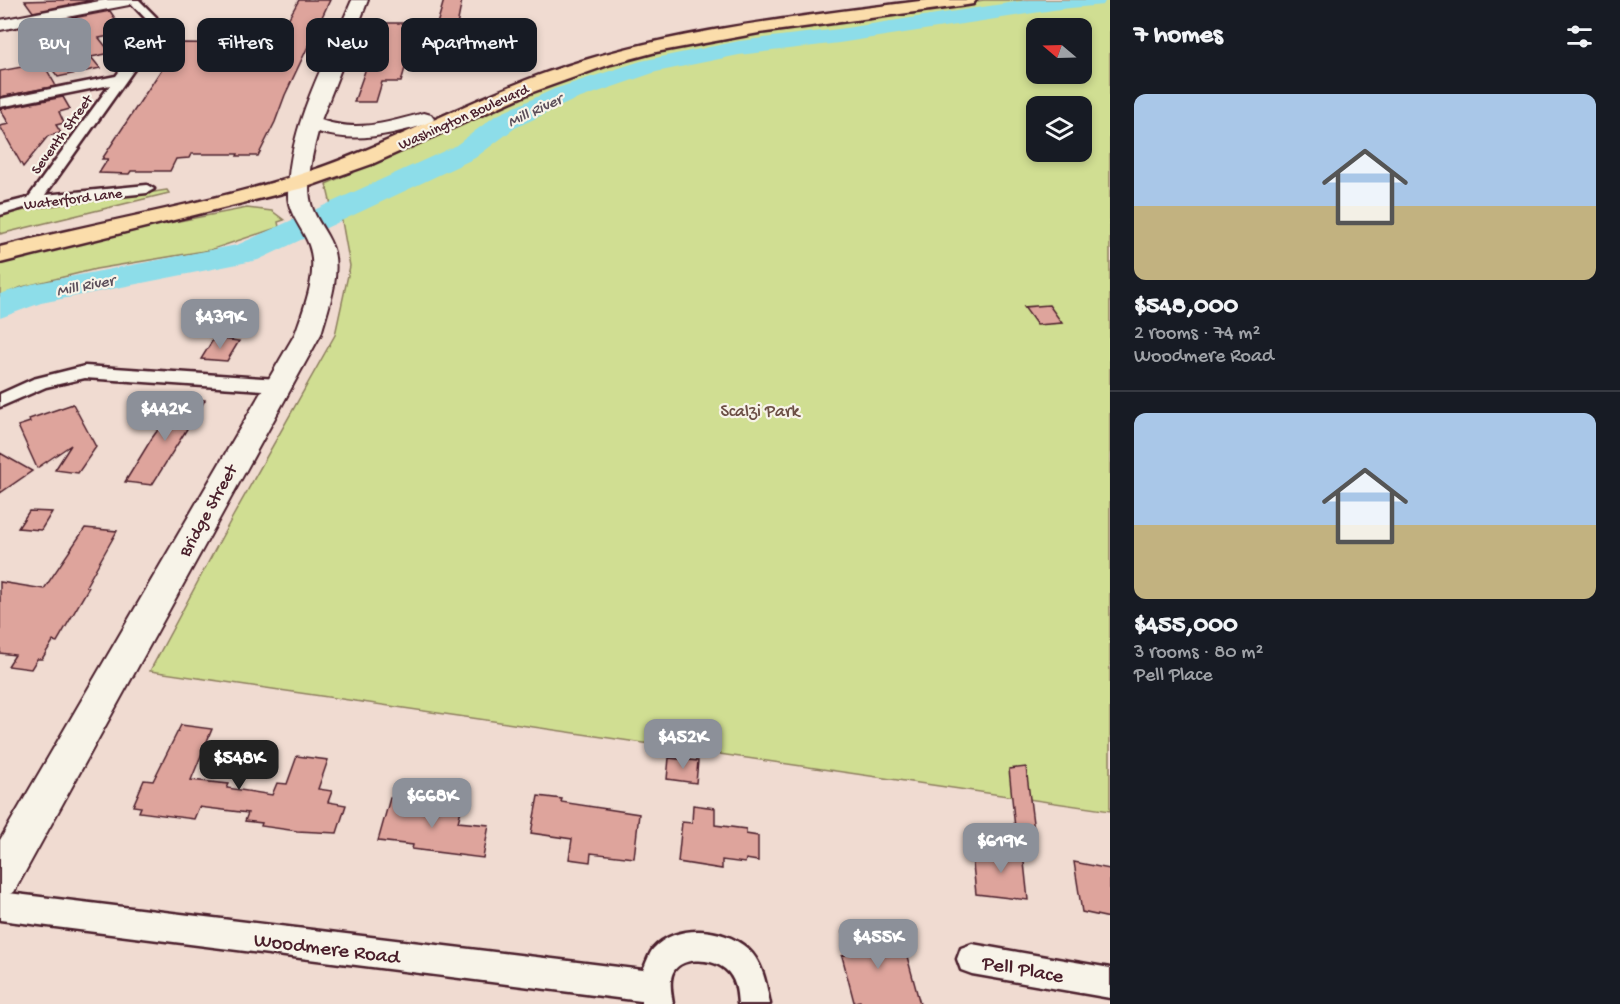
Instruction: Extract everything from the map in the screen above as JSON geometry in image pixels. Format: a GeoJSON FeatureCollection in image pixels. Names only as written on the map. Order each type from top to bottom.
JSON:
{"type":"FeatureCollection","features":[{"type":"Feature","properties":{"kind":"main road"},"geometry":{"type":"LineString","coordinates":[[0,25],[131,0]]}},
{"type":"Feature","properties":{"kind":"main road","name":"Bridge Street"},"geometry":{"type":"LineString","coordinates":[[0,878],[308,334],[320,297],[323,254],[302,212],[299,197],[303,149],[311,123],[360,0]]}},
{"type":"Feature","properties":{"kind":"main road","name":"Washington Boulevard"},"geometry":{"type":"LineString","coordinates":[[0,241],[301,174],[546,68],[647,39],[912,0]]}},
{"type":"Feature","properties":{"kind":"main road","name":"Washington Boulevard"},"geometry":{"type":"LineString","coordinates":[[0,255],[55,239],[197,208],[400,144],[555,76],[665,44],[967,0]]}},
{"type":"Feature","properties":{"kind":"main road"},"geometry":{"type":"LineString","coordinates":[[311,123],[340,134],[358,135],[379,132],[424,119]]}},
{"type":"Feature","properties":{"kind":"street","name":"Seventh Street"},"geometry":{"type":"LineString","coordinates":[[33,201],[156,30],[153,19],[131,0]]}},
{"type":"Feature","properties":{"kind":"street"},"geometry":{"type":"LineString","coordinates":[[0,103],[121,79]]}},
{"type":"Feature","properties":{"kind":"street","name":"Waterford Lane"},"geometry":{"type":"LineString","coordinates":[[0,210],[33,201],[147,189]]}},
{"type":"Feature","properties":{"kind":"street"},"geometry":{"type":"LineString","coordinates":[[0,400],[40,383],[85,372],[278,385]]}},
{"type":"Feature","properties":{"kind":"street","name":"Woodmere Road"},"geometry":{"type":"LineString","coordinates":[[0,906],[656,995],[660,966],[674,951],[693,943],[714,945],[733,955],[748,973],[754,994],[754,1004]]}},
{"type":"Feature","properties":{"kind":"street","name":"Pell Place"},"geometry":{"type":"LineString","coordinates":[[972,959],[1110,983]]}},
{"type":"Feature","properties":{"kind":"green space","name":"Scalzi Park"},"geometry":{"type":"Polygon","coordinates":[[[984,0],[1110,0],[1110,811],[150,671],[232,518],[335,335],[350,266],[342,221],[331,205],[326,184],[555,80],[603,64],[716,37],[984,0]]]}},
{"type":"Feature","properties":{"kind":"green space"},"geometry":{"type":"Polygon","coordinates":[[[167,190],[169,193],[0,234],[0,215],[167,190]]]}},
{"type":"Feature","properties":{"kind":"green space"},"geometry":{"type":"Polygon","coordinates":[[[247,208],[272,211],[284,220],[278,222],[279,227],[210,250],[96,269],[22,287],[0,296],[0,260],[85,239],[247,208]]]}},
{"type":"Feature","properties":{"kind":"building"},"geometry":{"type":"Polygon","coordinates":[[[93,0],[33,12],[25,1],[93,0]]]}},
{"type":"Feature","properties":{"kind":"building"},"geometry":{"type":"Polygon","coordinates":[[[299,0],[330,0],[321,18],[306,18],[306,51],[258,156],[191,154],[189,158],[176,159],[170,171],[131,171],[129,174],[99,173],[108,159],[102,159],[160,72],[185,72],[185,43],[197,43],[197,72],[294,72],[294,18],[289,18],[299,0]]]}},
{"type":"Feature","properties":{"kind":"building"},"geometry":{"type":"Polygon","coordinates":[[[444,0],[462,0],[459,18],[439,18],[444,0]]]}},
{"type":"Feature","properties":{"kind":"building"},"geometry":{"type":"Polygon","coordinates":[[[110,11],[115,18],[103,18],[103,37],[99,38],[103,43],[103,55],[91,57],[91,18],[73,18],[110,11]]]}},
{"type":"Feature","properties":{"kind":"building"},"geometry":{"type":"Polygon","coordinates":[[[389,23],[401,23],[401,72],[404,72],[401,82],[382,82],[376,102],[354,102],[365,72],[389,72],[389,23]]]}},
{"type":"Feature","properties":{"kind":"building"},"geometry":{"type":"Polygon","coordinates":[[[91,57],[100,68],[91,70],[91,57]]]}},
{"type":"Feature","properties":{"kind":"building"},"geometry":{"type":"Polygon","coordinates":[[[18,68],[18,72],[48,72],[56,86],[0,97],[0,71],[18,68]]]}},
{"type":"Feature","properties":{"kind":"building"},"geometry":{"type":"Polygon","coordinates":[[[54,72],[81,72],[58,77],[54,72]]]}},
{"type":"Feature","properties":{"kind":"building"},"geometry":{"type":"Polygon","coordinates":[[[63,97],[70,109],[59,112],[64,123],[56,125],[61,133],[48,136],[23,167],[0,126],[9,124],[0,109],[63,97]]]}},
{"type":"Feature","properties":{"kind":"building"},"geometry":{"type":"Polygon","coordinates":[[[1049,305],[1062,323],[1037,325],[1024,307],[1049,305]]]}},
{"type":"Feature","properties":{"kind":"building"},"geometry":{"type":"Polygon","coordinates":[[[214,338],[239,341],[227,361],[201,359],[214,338]]]}},
{"type":"Feature","properties":{"kind":"building"},"geometry":{"type":"Polygon","coordinates":[[[182,397],[205,400],[152,485],[125,482],[152,438],[182,397]]]}},
{"type":"Feature","properties":{"kind":"building"},"geometry":{"type":"Polygon","coordinates":[[[73,404],[96,447],[78,473],[55,470],[71,445],[37,468],[18,426],[30,422],[29,419],[73,404]]]}},
{"type":"Feature","properties":{"kind":"building"},"geometry":{"type":"Polygon","coordinates":[[[0,453],[32,471],[0,493],[0,453]]]}},
{"type":"Feature","properties":{"kind":"building"},"geometry":{"type":"Polygon","coordinates":[[[29,511],[52,512],[41,530],[18,528],[29,511]]]}},
{"type":"Feature","properties":{"kind":"building"},"geometry":{"type":"Polygon","coordinates":[[[85,528],[117,531],[86,586],[89,587],[57,642],[53,641],[42,659],[37,659],[31,669],[8,666],[15,655],[0,653],[0,582],[44,589],[85,528]]]}},
{"type":"Feature","properties":{"kind":"building"},"geometry":{"type":"Polygon","coordinates":[[[181,725],[212,729],[191,780],[229,784],[227,788],[272,795],[277,783],[287,784],[297,756],[328,760],[318,789],[332,791],[328,802],[346,805],[337,833],[261,826],[262,823],[245,821],[248,813],[199,807],[194,819],[139,812],[141,807],[133,806],[144,780],[153,781],[181,725]]]}},
{"type":"Feature","properties":{"kind":"building"},"geometry":{"type":"Polygon","coordinates":[[[669,758],[698,761],[696,783],[667,779],[669,758]]]}},
{"type":"Feature","properties":{"kind":"building"},"geometry":{"type":"Polygon","coordinates":[[[1026,767],[1034,831],[1015,828],[1009,769],[1026,767]]]}},
{"type":"Feature","properties":{"kind":"building"},"geometry":{"type":"Polygon","coordinates":[[[538,796],[562,799],[561,802],[639,814],[634,858],[591,853],[590,862],[569,859],[572,839],[531,833],[538,796]]]}},
{"type":"Feature","properties":{"kind":"building"},"geometry":{"type":"Polygon","coordinates":[[[390,798],[461,810],[458,822],[489,825],[483,858],[412,849],[413,845],[378,841],[390,798]]]}},
{"type":"Feature","properties":{"kind":"building"},"geometry":{"type":"Polygon","coordinates":[[[693,805],[715,808],[715,825],[746,829],[746,834],[758,836],[758,861],[746,859],[745,863],[722,860],[722,869],[678,862],[682,822],[692,823],[693,805]]]}},
{"type":"Feature","properties":{"kind":"building"},"geometry":{"type":"Polygon","coordinates":[[[987,847],[1023,853],[1028,900],[976,894],[972,854],[988,858],[987,847]]]}},
{"type":"Feature","properties":{"kind":"building"},"geometry":{"type":"Polygon","coordinates":[[[1074,862],[1110,869],[1110,918],[1082,912],[1074,862]]]}},
{"type":"Feature","properties":{"kind":"building"},"geometry":{"type":"Polygon","coordinates":[[[881,928],[887,951],[905,949],[920,1004],[854,1002],[842,956],[848,954],[842,932],[881,928]]]}},
{"type":"Feature","properties":{"kind":"waterway","name":"Mill River"},"geometry":{"type":"LineString","coordinates":[[0,307],[32,294],[246,253],[465,152],[505,122],[563,95],[650,66],[739,48],[839,36],[1060,2],[1095,0]]}}]}
